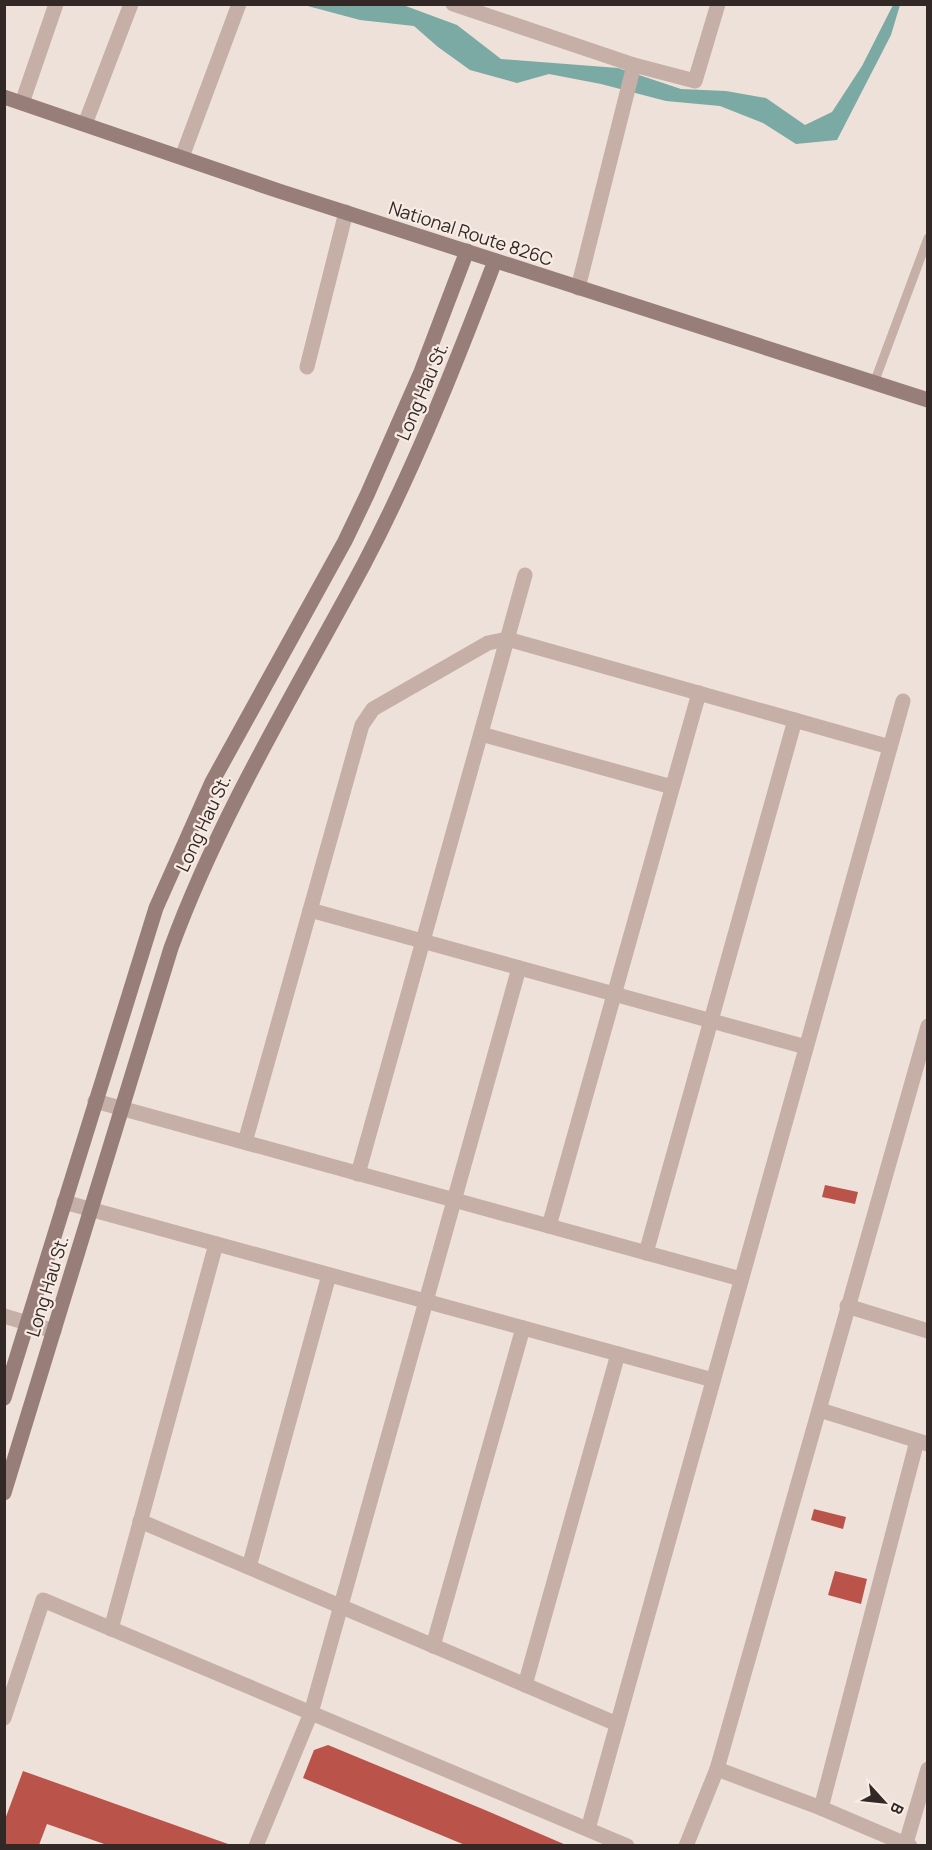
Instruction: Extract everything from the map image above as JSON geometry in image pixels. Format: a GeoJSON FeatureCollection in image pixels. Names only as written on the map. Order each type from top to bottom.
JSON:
{"type":"FeatureCollection","features":[{"type":"Feature","properties":{"kind":"main road","name":"National Route 826C"},"geometry":{"type":"LineString","coordinates":[[4,97],[346,213],[927,400]]}},
{"type":"Feature","properties":{"kind":"main road","name":"Long Hau St."},"geometry":{"type":"LineString","coordinates":[[4,1398],[141,952],[192,824],[367,495],[421,372],[467,251]]}},
{"type":"Feature","properties":{"kind":"main road","name":"Long Hau St."},"geometry":{"type":"LineString","coordinates":[[4,1493],[171,948],[228,811],[364,563],[401,489],[495,261]]}},
{"type":"Feature","properties":{"kind":"street"},"geometry":{"type":"LineString","coordinates":[[22,103],[57,4]]}},
{"type":"Feature","properties":{"kind":"street"},"geometry":{"type":"LineString","coordinates":[[85,124],[131,4]]}},
{"type":"Feature","properties":{"kind":"street"},"geometry":{"type":"LineString","coordinates":[[182,157],[240,4]]}},
{"type":"Feature","properties":{"kind":"street"},"geometry":{"type":"LineString","coordinates":[[453,4],[634,69],[695,81],[718,4]]}},
{"type":"Feature","properties":{"kind":"street"},"geometry":{"type":"LineString","coordinates":[[578,288],[634,69]]}},
{"type":"Feature","properties":{"kind":"street"},"geometry":{"type":"LineString","coordinates":[[307,367],[346,213]]}},
{"type":"Feature","properties":{"kind":"street"},"geometry":{"type":"LineString","coordinates":[[358,1174],[525,575]]}},
{"type":"Feature","properties":{"kind":"street"},"geometry":{"type":"LineString","coordinates":[[245,1142],[366,716],[373,709],[488,643],[507,639],[890,747]]}},
{"type":"Feature","properties":{"kind":"street"},"geometry":{"type":"LineString","coordinates":[[549,1226],[699,693]]}},
{"type":"Feature","properties":{"kind":"street"},"geometry":{"type":"LineString","coordinates":[[588,1829],[903,700]]}},
{"type":"Feature","properties":{"kind":"street"},"geometry":{"type":"LineString","coordinates":[[646,1253],[795,720]]}},
{"type":"Feature","properties":{"kind":"street"},"geometry":{"type":"LineString","coordinates":[[481,734],[672,788]]}},
{"type":"Feature","properties":{"kind":"street"},"geometry":{"type":"LineString","coordinates":[[310,910],[806,1047]]}},
{"type":"Feature","properties":{"kind":"street"},"geometry":{"type":"LineString","coordinates":[[256,1845],[311,1713],[519,968]]}},
{"type":"Feature","properties":{"kind":"street"},"geometry":{"type":"LineString","coordinates":[[686,1845],[717,1769],[927,1026]]}},
{"type":"Feature","properties":{"kind":"street"},"geometry":{"type":"LineString","coordinates":[[95,1101],[741,1279]]}},
{"type":"Feature","properties":{"kind":"street"},"geometry":{"type":"LineString","coordinates":[[64,1202],[713,1380]]}},
{"type":"Feature","properties":{"kind":"street"},"geometry":{"type":"LineString","coordinates":[[111,1629],[216,1244]]}},
{"type":"Feature","properties":{"kind":"street"},"geometry":{"type":"LineString","coordinates":[[249,1567],[330,1275]]}},
{"type":"Feature","properties":{"kind":"street"},"geometry":{"type":"LineString","coordinates":[[847,1306],[927,1331]]}},
{"type":"Feature","properties":{"kind":"street"},"geometry":{"type":"LineString","coordinates":[[4,1316],[54,1331]]}},
{"type":"Feature","properties":{"kind":"street"},"geometry":{"type":"LineString","coordinates":[[433,1646],[523,1328]]}},
{"type":"Feature","properties":{"kind":"street"},"geometry":{"type":"LineString","coordinates":[[525,1685],[618,1354]]}},
{"type":"Feature","properties":{"kind":"street"},"geometry":{"type":"LineString","coordinates":[[820,1410],[922,1442],[821,1808]]}},
{"type":"Feature","properties":{"kind":"street"},"geometry":{"type":"LineString","coordinates":[[140,1521],[617,1724]]}},
{"type":"Feature","properties":{"kind":"street"},"geometry":{"type":"LineString","coordinates":[[4,1718],[43,1600],[627,1845]]}},
{"type":"Feature","properties":{"kind":"street"},"geometry":{"type":"LineString","coordinates":[[717,1769],[908,1844],[927,1769]]}},
{"type":"Feature","properties":{"kind":"lane"},"geometry":{"type":"LineString","coordinates":[[874,383],[927,238]]}},
{"type":"Feature","properties":{"kind":"water"},"geometry":{"type":"Polygon","coordinates":[[[304,5],[403,5],[457,25],[501,59],[618,68],[681,89],[726,91],[766,98],[805,125],[832,112],[862,66],[893,5],[900,5],[891,35],[837,140],[796,144],[763,123],[720,106],[666,101],[601,84],[549,74],[517,83],[470,70],[414,26],[360,20],[304,5]]]}},
{"type":"Feature","properties":{"kind":"building"},"geometry":{"type":"Polygon","coordinates":[[[825,1185],[858,1192],[855,1204],[822,1197],[825,1185]]]}},
{"type":"Feature","properties":{"kind":"building"},"geometry":{"type":"Polygon","coordinates":[[[814,1509],[846,1517],[843,1529],[811,1520],[814,1509]]]}},
{"type":"Feature","properties":{"kind":"building"},"geometry":{"type":"Polygon","coordinates":[[[835,1571],[867,1579],[861,1604],[828,1595],[835,1571]]]}},
{"type":"Feature","properties":{"kind":"building"},"geometry":{"type":"Polygon","coordinates":[[[328,1745],[566,1845],[465,1845],[303,1778],[314,1750],[328,1745]]]}},
{"type":"Feature","properties":{"kind":"building"},"geometry":{"type":"Polygon","coordinates":[[[23,1771],[228,1845],[107,1845],[47,1824],[39,1845],[4,1845],[4,1822],[23,1771]]]}}]}
